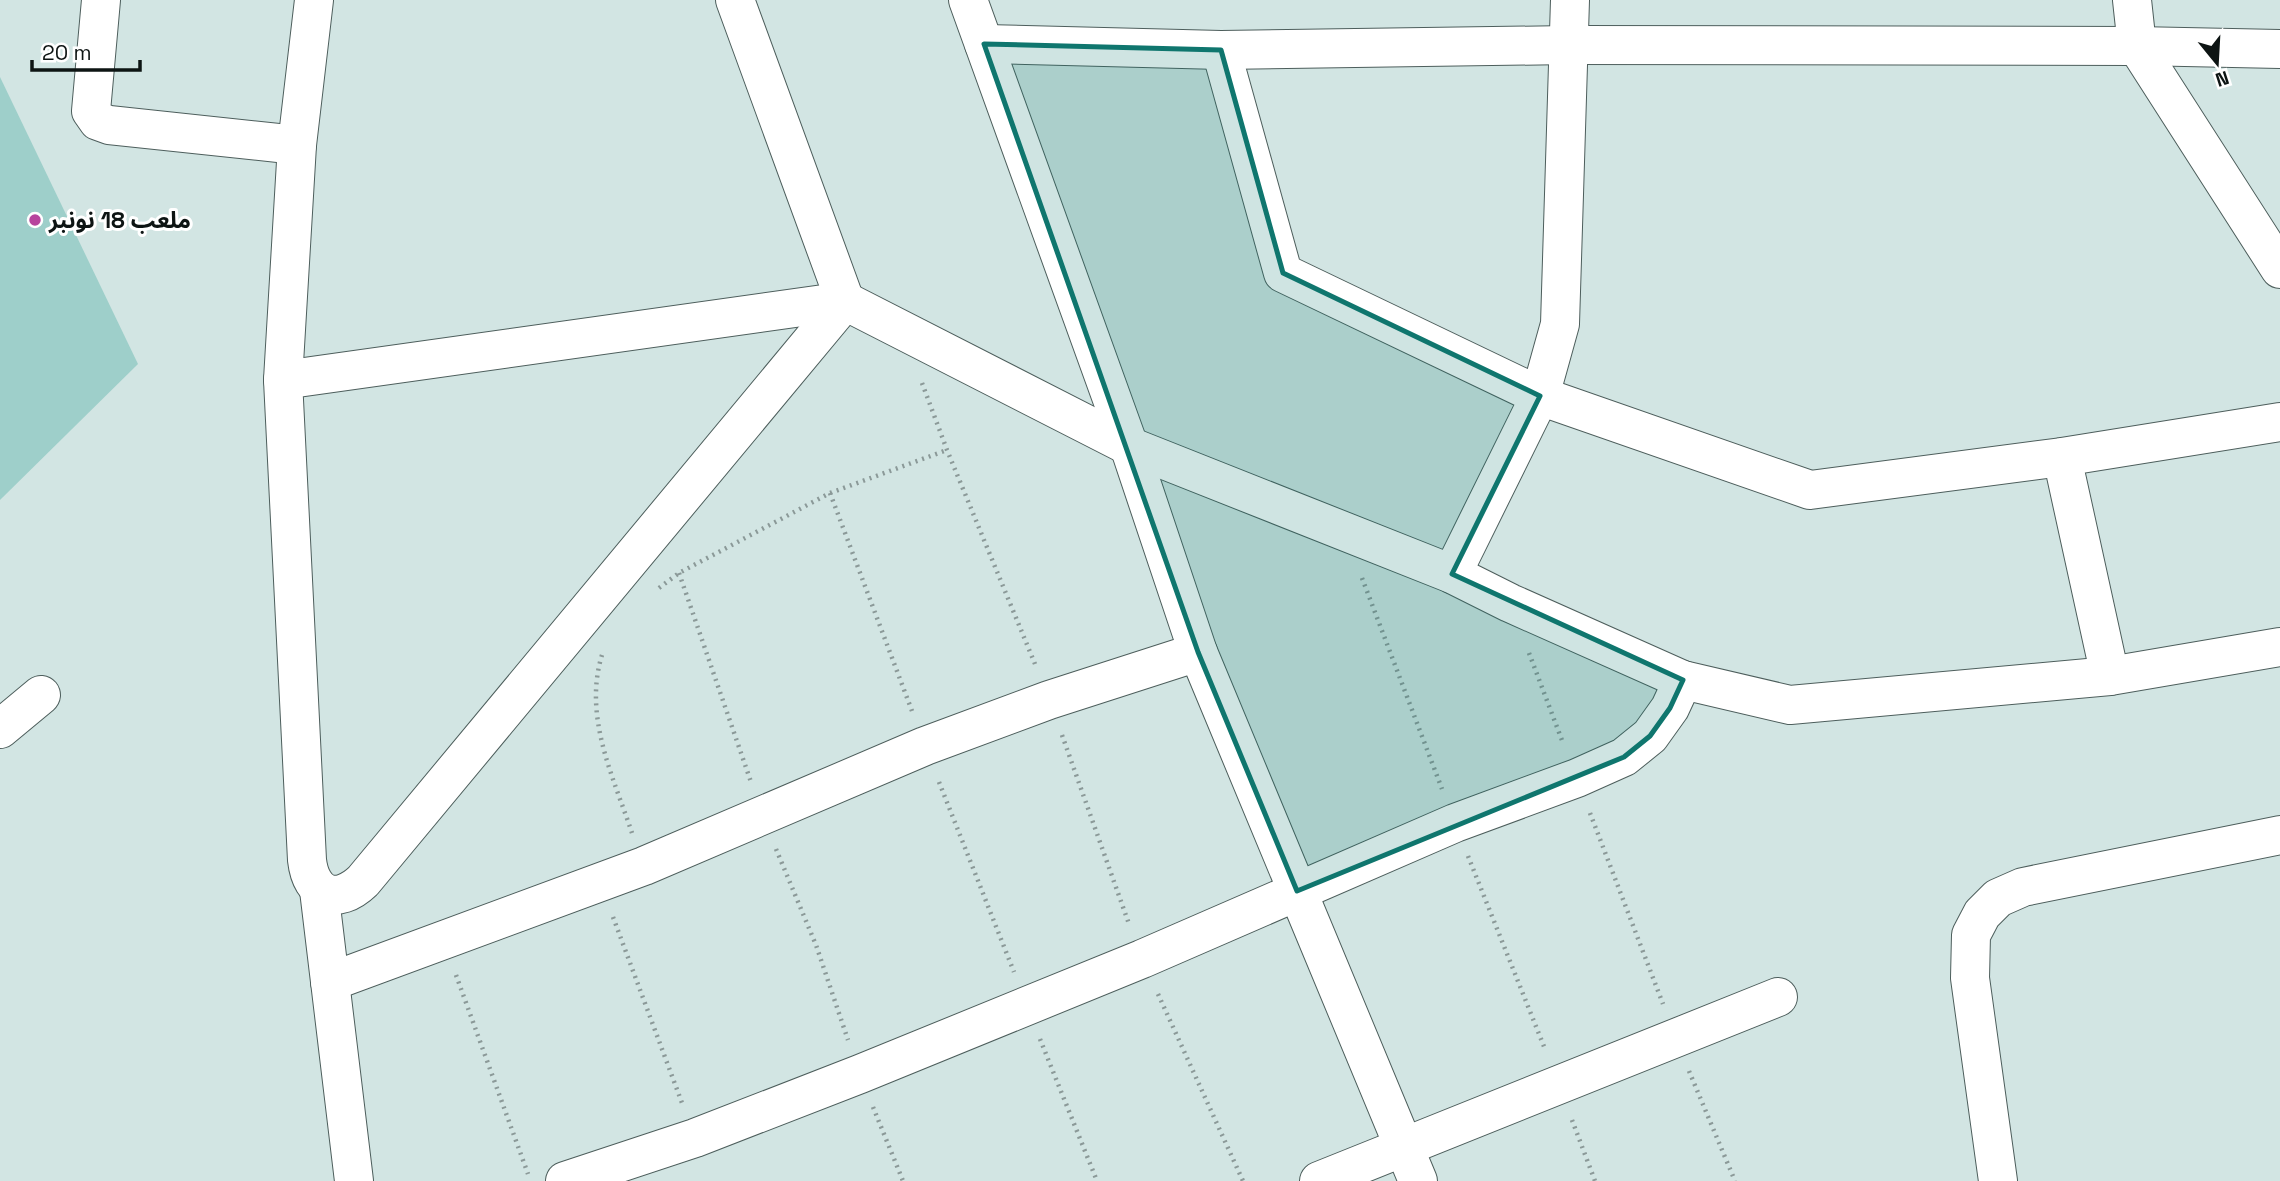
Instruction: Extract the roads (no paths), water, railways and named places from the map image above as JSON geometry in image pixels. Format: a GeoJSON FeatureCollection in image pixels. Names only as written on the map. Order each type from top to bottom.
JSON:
{"type":"FeatureCollection","features":[{"type":"Feature","properties":{"kind":"street"},"geometry":{"type":"LineString","coordinates":[[101,0],[91,99],[91,111],[98,121],[109,125],[297,145]]}},
{"type":"Feature","properties":{"kind":"street"},"geometry":{"type":"LineString","coordinates":[[314,0],[297,145],[283,380],[307,860],[309,876],[319,890],[354,1181]]}},
{"type":"Feature","properties":{"kind":"street"},"geometry":{"type":"LineString","coordinates":[[735,0],[845,301]]}},
{"type":"Feature","properties":{"kind":"street"},"geometry":{"type":"LineString","coordinates":[[968,0],[1129,446],[1198,652],[1418,1181]]}},
{"type":"Feature","properties":{"kind":"street"},"geometry":{"type":"LineString","coordinates":[[1452,574],[1540,396],[1560,324],[1570,0]]}},
{"type":"Feature","properties":{"kind":"street"},"geometry":{"type":"LineString","coordinates":[[2132,0],[2137,46],[2280,269]]}},
{"type":"Feature","properties":{"kind":"street"},"geometry":{"type":"LineString","coordinates":[[984,44],[1221,50],[1569,45],[2137,46],[2280,49]]}},
{"type":"Feature","properties":{"kind":"street"},"geometry":{"type":"LineString","coordinates":[[1221,50],[1283,273],[1540,396],[1810,490],[2062,457],[2280,422]]}},
{"type":"Feature","properties":{"kind":"street"},"geometry":{"type":"LineString","coordinates":[[283,380],[845,301],[1129,446],[1452,574],[1510,603],[1684,680],[1790,705],[2110,676],[2280,647]]}},
{"type":"Feature","properties":{"kind":"street"},"geometry":{"type":"LineString","coordinates":[[319,890],[335,895],[351,892],[363,881],[845,301]]}},
{"type":"Feature","properties":{"kind":"street"},"geometry":{"type":"LineString","coordinates":[[2062,457],[2110,676]]}},
{"type":"Feature","properties":{"kind":"street"},"geometry":{"type":"LineString","coordinates":[[330,982],[644,866],[925,746],[1049,700],[1198,652]]}},
{"type":"Feature","properties":{"kind":"street"},"geometry":{"type":"LineString","coordinates":[[565,1181],[695,1138],[860,1074],[1142,959],[1455,823],[1577,778],[1624,757],[1650,736],[1670,708],[1684,680]]}},
{"type":"Feature","properties":{"kind":"street"},"geometry":{"type":"LineString","coordinates":[[0,729],[41,695]]}},
{"type":"Feature","properties":{"kind":"street"},"geometry":{"type":"LineString","coordinates":[[1998,1181],[1970,978],[1971,935],[1982,914],[1998,898],[2023,887],[2280,835]]}},
{"type":"Feature","properties":{"kind":"street"},"geometry":{"type":"LineString","coordinates":[[1320,1181],[1778,997]]}},
{"type":"Feature","properties":{"kind":"place","name":"ملعب 18 نونبر"},"geometry":{"type":"Point","coordinates":[35,220]}}]}
